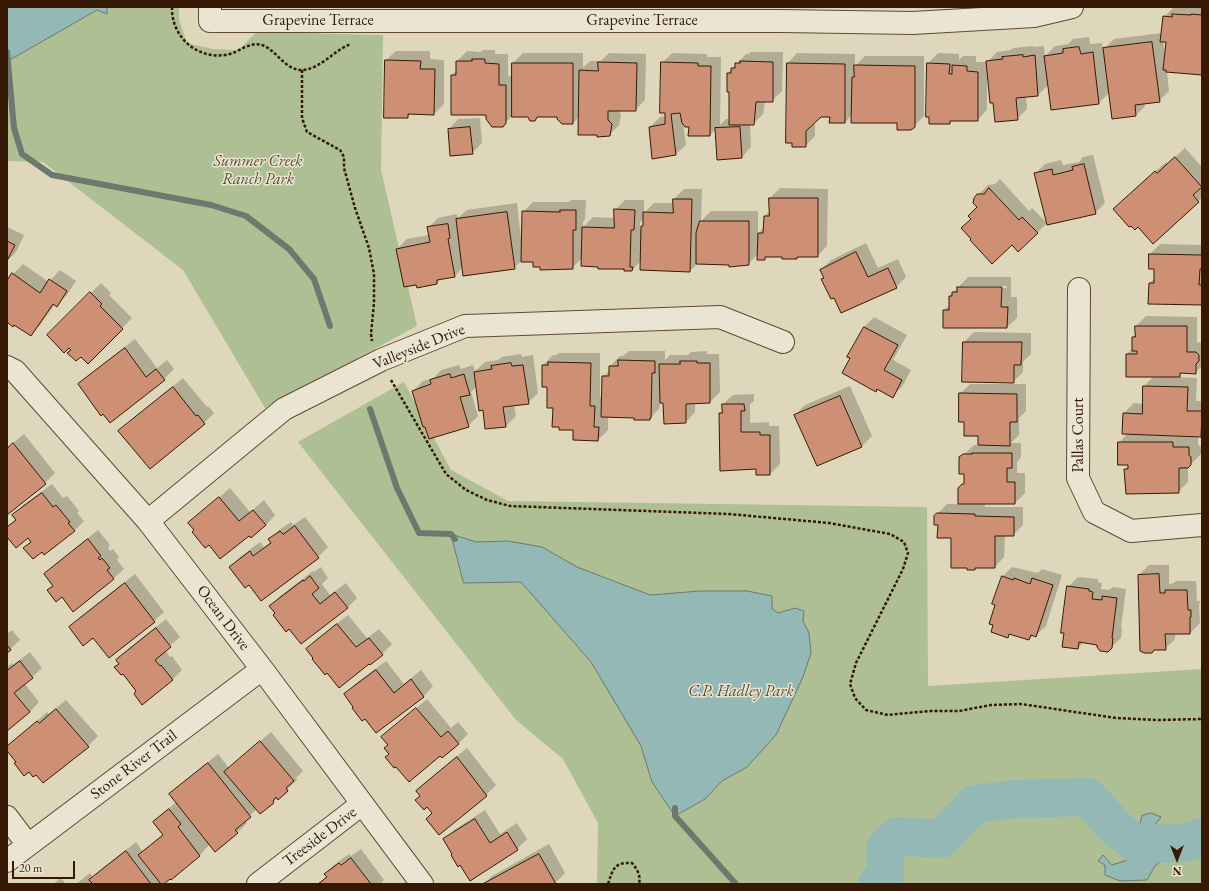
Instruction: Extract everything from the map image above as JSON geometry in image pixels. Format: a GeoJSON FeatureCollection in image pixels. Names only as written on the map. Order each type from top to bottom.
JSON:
{"type":"FeatureCollection","features":[{"type":"Feature","properties":{"kind":"street","name":"Grapevine Terrace"},"geometry":{"type":"LineString","coordinates":[[210,14],[781,14],[912,24],[1034,16],[1072,7]]}},
{"type":"Feature","properties":{"kind":"street","name":"Pallas Court"},"geometry":{"type":"LineString","coordinates":[[1080,289],[1078,478],[1094,512],[1131,531],[1202,525]]}},
{"type":"Feature","properties":{"kind":"street","name":"Valleyside Drive"},"geometry":{"type":"LineString","coordinates":[[148,521],[284,409],[381,360],[465,326],[720,317],[783,342]]}},
{"type":"Feature","properties":{"kind":"street","name":"Ocean Drive"},"geometry":{"type":"LineString","coordinates":[[7,367],[15,371],[148,521],[262,669],[422,884]]}},
{"type":"Feature","properties":{"kind":"street","name":"Stone River Trail"},"geometry":{"type":"LineString","coordinates":[[7,861],[262,669]]}},
{"type":"Feature","properties":{"kind":"street","name":"Treeside Drive"},"geometry":{"type":"LineString","coordinates":[[258,884],[362,804]]}},
{"type":"Feature","properties":{"kind":"street"},"geometry":{"type":"LineString","coordinates":[[7,817],[28,845]]}},
{"type":"Feature","properties":{"kind":"path"},"geometry":{"type":"LineString","coordinates":[[172,7],[173,21],[179,35],[194,50],[209,56],[225,56],[249,46],[263,45],[292,67],[302,70],[323,62],[339,50],[355,43]]}},
{"type":"Feature","properties":{"kind":"path"},"geometry":{"type":"LineString","coordinates":[[302,70],[302,118],[307,132],[340,150],[344,157],[344,168],[369,248],[374,274],[374,303],[371,334],[373,345]]}},
{"type":"Feature","properties":{"kind":"path"},"geometry":{"type":"LineString","coordinates":[[390,378],[446,474],[466,490],[487,500],[510,506],[729,514],[829,523],[890,534],[904,542],[908,553],[903,569],[856,663],[850,684],[855,698],[866,710],[888,715],[930,711],[959,711],[991,705],[1022,704],[1116,718],[1158,720],[1202,719]]}},
{"type":"Feature","properties":{"kind":"path"},"geometry":{"type":"LineString","coordinates":[[608,884],[611,874],[616,866],[622,862],[632,863],[637,869],[639,874],[639,884]]}},
{"type":"Feature","properties":{"kind":"green space","name":"Summer Creek Ranch Park"},"geometry":{"type":"Polygon","coordinates":[[[7,7],[179,7],[179,20],[187,43],[213,49],[238,50],[257,32],[383,35],[381,170],[417,326],[265,408],[183,270],[43,162],[7,161],[7,7]]]}},
{"type":"Feature","properties":{"kind":"green space","name":"C.P. Hadley Park"},"geometry":{"type":"Polygon","coordinates":[[[404,382],[451,470],[508,501],[927,507],[928,686],[1202,669],[1202,884],[597,884],[598,823],[563,759],[516,720],[298,442],[404,382]]]}},
{"type":"Feature","properties":{"kind":"water"},"geometry":{"type":"Polygon","coordinates":[[[7,7],[107,7],[107,14],[97,10],[8,61],[7,7]]]}},
{"type":"Feature","properties":{"kind":"water"},"geometry":{"type":"Polygon","coordinates":[[[451,534],[476,542],[508,541],[542,547],[577,567],[650,595],[700,591],[747,591],[772,596],[772,609],[778,613],[795,608],[804,611],[803,621],[809,633],[811,653],[803,677],[776,735],[747,767],[722,781],[705,799],[675,816],[652,782],[641,746],[591,662],[521,582],[464,583],[451,534]]]}},
{"type":"Feature","properties":{"kind":"water"},"geometry":{"type":"Polygon","coordinates":[[[1151,813],[1161,817],[1148,834],[1168,844],[1168,856],[1155,866],[1147,880],[1120,881],[1105,875],[1105,865],[1098,861],[1103,855],[1112,865],[1134,858],[1133,849],[1115,838],[1110,828],[1116,828],[1132,837],[1138,833],[1142,816],[1151,813]]]}},
{"type":"Feature","properties":{"kind":"building"},"geometry":{"type":"Polygon","coordinates":[[[1172,14],[1202,15],[1202,75],[1166,72],[1166,70],[1163,70],[1166,42],[1160,42],[1163,16],[1172,17],[1172,14]]]}},
{"type":"Feature","properties":{"kind":"building"},"geometry":{"type":"Polygon","coordinates":[[[1152,42],[1160,102],[1135,105],[1136,116],[1112,119],[1103,48],[1152,42]]]}},
{"type":"Feature","properties":{"kind":"building"},"geometry":{"type":"Polygon","coordinates":[[[1079,47],[1081,54],[1093,52],[1099,104],[1051,110],[1044,56],[1063,53],[1063,49],[1079,47]]]}},
{"type":"Feature","properties":{"kind":"building"},"geometry":{"type":"Polygon","coordinates":[[[1023,55],[1023,57],[1035,55],[1038,96],[1016,98],[1018,120],[995,122],[993,103],[990,103],[986,61],[1003,59],[1002,57],[1023,55]]]}},
{"type":"Feature","properties":{"kind":"building"},"geometry":{"type":"Polygon","coordinates":[[[472,59],[485,59],[485,63],[499,64],[499,85],[506,85],[506,123],[503,127],[492,127],[486,119],[486,115],[451,115],[451,75],[456,75],[456,61],[472,61],[472,59]]]}},
{"type":"Feature","properties":{"kind":"building"},"geometry":{"type":"Polygon","coordinates":[[[385,60],[421,61],[420,69],[435,69],[434,115],[408,114],[408,118],[384,118],[385,60]]]}},
{"type":"Feature","properties":{"kind":"building"},"geometry":{"type":"Polygon","coordinates":[[[740,61],[773,62],[773,102],[756,102],[754,125],[729,125],[729,92],[727,92],[727,73],[731,73],[731,68],[735,68],[735,63],[740,63],[740,61]]]}},
{"type":"Feature","properties":{"kind":"building"},"geometry":{"type":"Polygon","coordinates":[[[598,62],[637,63],[636,111],[608,111],[608,120],[612,124],[610,136],[597,137],[597,135],[578,135],[579,70],[598,71],[598,62]]]}},
{"type":"Feature","properties":{"kind":"building"},"geometry":{"type":"Polygon","coordinates":[[[661,62],[698,63],[698,66],[711,66],[710,136],[688,136],[689,127],[685,127],[682,123],[680,113],[671,114],[676,155],[652,159],[649,127],[665,124],[665,113],[660,113],[661,62]]]}},
{"type":"Feature","properties":{"kind":"building"},"geometry":{"type":"Polygon","coordinates":[[[512,63],[573,63],[573,124],[562,124],[557,117],[537,117],[535,121],[530,121],[528,117],[512,117],[512,63]]]}},
{"type":"Feature","properties":{"kind":"building"},"geometry":{"type":"Polygon","coordinates":[[[787,63],[845,64],[845,123],[829,123],[830,117],[821,117],[806,131],[806,147],[792,147],[792,143],[786,143],[787,63]]]}},
{"type":"Feature","properties":{"kind":"building"},"geometry":{"type":"Polygon","coordinates":[[[927,63],[950,64],[949,74],[952,74],[952,65],[967,66],[967,71],[978,72],[978,121],[950,121],[950,124],[929,124],[929,117],[926,117],[927,63]]]}},
{"type":"Feature","properties":{"kind":"building"},"geometry":{"type":"Polygon","coordinates":[[[854,65],[915,66],[915,127],[911,130],[897,130],[897,123],[851,123],[852,77],[854,77],[854,65]]]}},
{"type":"Feature","properties":{"kind":"building"},"geometry":{"type":"Polygon","coordinates":[[[470,127],[473,154],[450,156],[448,129],[470,127]]]}},
{"type":"Feature","properties":{"kind":"building"},"geometry":{"type":"Polygon","coordinates":[[[740,127],[742,158],[717,160],[715,128],[740,127]]]}},
{"type":"Feature","properties":{"kind":"building"},"geometry":{"type":"Polygon","coordinates":[[[1175,157],[1202,187],[1193,195],[1199,202],[1153,244],[1138,227],[1135,230],[1131,226],[1129,227],[1113,209],[1155,171],[1157,173],[1175,157]]]}},
{"type":"Feature","properties":{"kind":"building"},"geometry":{"type":"Polygon","coordinates":[[[1084,164],[1096,214],[1047,225],[1034,173],[1052,169],[1053,175],[1073,170],[1072,167],[1084,164]]]}},
{"type":"Feature","properties":{"kind":"building"},"geometry":{"type":"Polygon","coordinates":[[[989,188],[1019,220],[1022,217],[1038,233],[1018,252],[1012,245],[992,264],[961,228],[971,219],[968,216],[977,207],[973,203],[974,198],[977,194],[984,194],[989,188]]]}},
{"type":"Feature","properties":{"kind":"building"},"geometry":{"type":"Polygon","coordinates":[[[769,198],[818,198],[818,257],[782,259],[782,257],[765,257],[765,260],[757,260],[758,233],[763,233],[764,216],[769,216],[769,198]]]}},
{"type":"Feature","properties":{"kind":"building"},"geometry":{"type":"Polygon","coordinates":[[[673,199],[692,199],[690,272],[640,270],[641,226],[643,226],[643,212],[673,213],[673,199]]]}},
{"type":"Feature","properties":{"kind":"building"},"geometry":{"type":"Polygon","coordinates":[[[614,209],[635,210],[634,230],[631,230],[630,267],[633,267],[632,271],[624,271],[624,269],[598,269],[598,267],[581,266],[582,227],[614,228],[614,209]]]}},
{"type":"Feature","properties":{"kind":"building"},"geometry":{"type":"Polygon","coordinates":[[[560,210],[576,210],[576,230],[573,230],[573,269],[540,270],[540,267],[533,267],[533,262],[521,262],[522,211],[560,212],[560,210]]]}},
{"type":"Feature","properties":{"kind":"building"},"geometry":{"type":"Polygon","coordinates":[[[507,212],[515,269],[463,276],[456,219],[507,212]]]}},
{"type":"Feature","properties":{"kind":"building"},"geometry":{"type":"Polygon","coordinates":[[[700,221],[749,221],[749,265],[729,267],[729,265],[696,264],[696,233],[700,221]]]}},
{"type":"Feature","properties":{"kind":"building"},"geometry":{"type":"Polygon","coordinates":[[[448,224],[450,238],[448,239],[455,277],[437,280],[437,284],[417,288],[416,285],[404,287],[396,249],[430,242],[427,227],[448,224]]]}},
{"type":"Feature","properties":{"kind":"building"},"geometry":{"type":"Polygon","coordinates":[[[7,241],[15,245],[7,261],[7,241]]]}},
{"type":"Feature","properties":{"kind":"building"},"geometry":{"type":"Polygon","coordinates":[[[856,252],[868,277],[888,268],[897,288],[841,313],[834,298],[831,299],[821,279],[824,278],[820,270],[856,252]]]}},
{"type":"Feature","properties":{"kind":"building"},"geometry":{"type":"Polygon","coordinates":[[[1149,254],[1202,255],[1202,269],[1200,269],[1199,285],[1202,285],[1202,305],[1148,304],[1149,283],[1154,283],[1154,269],[1149,269],[1149,254]]]}},
{"type":"Feature","properties":{"kind":"building"},"geometry":{"type":"Polygon","coordinates":[[[12,273],[40,293],[49,279],[67,291],[57,307],[53,304],[31,336],[14,325],[13,327],[7,322],[7,281],[12,273]]]}},
{"type":"Feature","properties":{"kind":"building"},"geometry":{"type":"Polygon","coordinates":[[[957,287],[1002,287],[1001,307],[1008,307],[1007,328],[943,328],[943,310],[949,310],[949,296],[952,296],[952,292],[957,292],[957,287]]]}},
{"type":"Feature","properties":{"kind":"building"},"geometry":{"type":"Polygon","coordinates":[[[90,292],[102,304],[100,306],[123,329],[88,364],[81,357],[76,361],[67,353],[71,350],[69,348],[64,353],[47,335],[90,292]]]}},
{"type":"Feature","properties":{"kind":"building"},"geometry":{"type":"Polygon","coordinates":[[[1135,326],[1187,326],[1187,352],[1196,352],[1199,355],[1199,361],[1196,364],[1196,374],[1180,373],[1180,377],[1126,377],[1126,354],[1137,354],[1137,351],[1132,351],[1132,337],[1135,337],[1135,326]]]}},
{"type":"Feature","properties":{"kind":"building"},"geometry":{"type":"Polygon","coordinates":[[[864,327],[898,345],[884,370],[902,380],[893,398],[877,389],[876,392],[842,373],[850,358],[847,357],[864,327]]]}},
{"type":"Feature","properties":{"kind":"building"},"geometry":{"type":"Polygon","coordinates":[[[963,342],[1022,342],[1021,365],[1014,365],[1014,383],[962,382],[963,342]]]}},
{"type":"Feature","properties":{"kind":"building"},"geometry":{"type":"Polygon","coordinates":[[[125,348],[146,377],[156,369],[165,380],[110,423],[103,414],[101,416],[78,384],[125,348]]]}},
{"type":"Feature","properties":{"kind":"building"},"geometry":{"type":"Polygon","coordinates":[[[618,360],[655,361],[655,373],[652,373],[650,420],[601,417],[602,376],[609,376],[609,366],[618,366],[618,360]]]}},
{"type":"Feature","properties":{"kind":"building"},"geometry":{"type":"Polygon","coordinates":[[[680,361],[710,363],[710,403],[686,404],[686,423],[664,424],[663,403],[660,403],[659,364],[680,364],[680,361]]]}},
{"type":"Feature","properties":{"kind":"building"},"geometry":{"type":"Polygon","coordinates":[[[548,362],[591,363],[590,406],[595,406],[594,427],[599,427],[598,441],[573,440],[573,430],[559,430],[559,427],[552,427],[553,408],[547,408],[547,387],[542,387],[542,365],[548,365],[548,362]]]}},
{"type":"Feature","properties":{"kind":"building"},"geometry":{"type":"Polygon","coordinates":[[[511,363],[512,366],[523,365],[529,404],[503,407],[506,427],[485,429],[483,410],[479,411],[474,372],[492,369],[491,366],[511,363]]]}},
{"type":"Feature","properties":{"kind":"building"},"geometry":{"type":"Polygon","coordinates":[[[450,374],[451,378],[464,374],[470,395],[460,397],[469,427],[429,439],[425,427],[423,427],[412,391],[431,384],[430,380],[450,374]]]}},
{"type":"Feature","properties":{"kind":"building"},"geometry":{"type":"Polygon","coordinates":[[[1143,386],[1188,387],[1187,411],[1202,411],[1201,437],[1122,434],[1123,413],[1142,414],[1143,386]]]}},
{"type":"Feature","properties":{"kind":"building"},"geometry":{"type":"Polygon","coordinates":[[[173,387],[196,416],[198,415],[205,424],[150,469],[118,431],[173,387]]]}},
{"type":"Feature","properties":{"kind":"building"},"geometry":{"type":"Polygon","coordinates":[[[959,393],[1017,394],[1017,422],[1010,422],[1010,446],[978,445],[978,436],[964,436],[964,422],[959,422],[959,393]]]}},
{"type":"Feature","properties":{"kind":"building"},"geometry":{"type":"Polygon","coordinates":[[[840,396],[862,447],[817,466],[794,415],[840,396]]]}},
{"type":"Feature","properties":{"kind":"building"},"geometry":{"type":"Polygon","coordinates":[[[722,404],[744,404],[745,411],[741,411],[741,432],[760,432],[760,435],[770,435],[770,475],[756,475],[756,469],[720,471],[719,413],[722,413],[722,404]]]}},
{"type":"Feature","properties":{"kind":"building"},"geometry":{"type":"Polygon","coordinates":[[[1118,442],[1173,442],[1173,447],[1189,447],[1191,465],[1188,468],[1179,468],[1179,493],[1126,494],[1124,469],[1128,469],[1128,465],[1118,465],[1118,442]]]}},
{"type":"Feature","properties":{"kind":"building"},"geometry":{"type":"Polygon","coordinates":[[[13,443],[46,484],[7,515],[7,449],[13,443]]]}},
{"type":"Feature","properties":{"kind":"building"},"geometry":{"type":"Polygon","coordinates":[[[1012,453],[1012,468],[1007,468],[1007,482],[1015,482],[1015,504],[958,504],[958,488],[964,484],[964,474],[959,474],[959,457],[963,454],[1012,453]]]}},
{"type":"Feature","properties":{"kind":"building"},"geometry":{"type":"Polygon","coordinates":[[[42,493],[53,507],[56,505],[70,522],[68,523],[75,531],[44,555],[42,552],[33,559],[23,548],[31,542],[28,538],[16,548],[7,537],[7,527],[16,520],[12,515],[42,493]]]}},
{"type":"Feature","properties":{"kind":"building"},"geometry":{"type":"Polygon","coordinates":[[[219,497],[239,521],[253,510],[266,525],[251,538],[249,536],[220,559],[209,545],[205,548],[192,532],[194,530],[188,523],[219,497]]]}},
{"type":"Feature","properties":{"kind":"building"},"geometry":{"type":"Polygon","coordinates":[[[937,513],[1014,517],[1014,536],[995,536],[995,568],[975,568],[975,570],[967,570],[967,568],[951,568],[951,538],[937,538],[938,525],[934,525],[934,516],[937,513]]]}},
{"type":"Feature","properties":{"kind":"building"},"geometry":{"type":"Polygon","coordinates":[[[295,526],[319,558],[261,601],[249,585],[245,588],[229,567],[250,551],[253,556],[271,543],[268,539],[280,531],[283,534],[295,526]]]}},
{"type":"Feature","properties":{"kind":"building"},"geometry":{"type":"Polygon","coordinates":[[[88,539],[101,556],[98,558],[100,560],[102,558],[110,568],[107,570],[114,579],[73,612],[62,597],[56,602],[47,590],[53,586],[44,574],[88,539]]]}},
{"type":"Feature","properties":{"kind":"building"},"geometry":{"type":"Polygon","coordinates":[[[1159,574],[1160,593],[1165,593],[1165,590],[1187,590],[1188,610],[1191,610],[1190,634],[1165,634],[1166,650],[1154,650],[1152,653],[1144,653],[1140,651],[1138,575],[1159,574]]]}},
{"type":"Feature","properties":{"kind":"building"},"geometry":{"type":"Polygon","coordinates":[[[310,576],[319,588],[312,594],[320,604],[335,592],[348,608],[301,644],[289,629],[286,632],[273,615],[275,613],[269,606],[310,576]]]}},
{"type":"Feature","properties":{"kind":"building"},"geometry":{"type":"Polygon","coordinates":[[[1002,576],[1013,580],[1014,578],[1030,584],[1032,578],[1053,585],[1036,637],[1031,635],[1029,640],[1009,634],[1008,638],[991,632],[993,625],[989,624],[995,605],[992,604],[1002,576]]]}},
{"type":"Feature","properties":{"kind":"building"},"geometry":{"type":"Polygon","coordinates":[[[125,583],[155,622],[109,658],[93,638],[83,646],[69,627],[125,583]]]}},
{"type":"Feature","properties":{"kind":"building"},"geometry":{"type":"Polygon","coordinates":[[[1067,586],[1089,589],[1089,591],[1093,592],[1092,599],[1102,600],[1102,596],[1117,598],[1112,648],[1108,652],[1100,651],[1097,645],[1079,642],[1078,649],[1062,647],[1064,633],[1061,633],[1067,586]]]}},
{"type":"Feature","properties":{"kind":"building"},"geometry":{"type":"Polygon","coordinates":[[[337,624],[356,647],[369,638],[383,655],[370,665],[369,664],[339,688],[327,673],[325,675],[306,649],[337,624]]]}},
{"type":"Feature","properties":{"kind":"building"},"geometry":{"type":"Polygon","coordinates":[[[156,628],[171,647],[155,660],[173,680],[142,705],[134,694],[136,691],[123,674],[121,675],[114,667],[119,664],[116,660],[156,628]]]}},
{"type":"Feature","properties":{"kind":"building"},"geometry":{"type":"Polygon","coordinates":[[[7,645],[11,650],[7,653],[7,645]]]}},
{"type":"Feature","properties":{"kind":"building"},"geometry":{"type":"Polygon","coordinates":[[[20,661],[33,678],[14,693],[30,712],[7,731],[7,671],[20,661]]]}},
{"type":"Feature","properties":{"kind":"building"},"geometry":{"type":"Polygon","coordinates":[[[376,670],[394,693],[411,679],[424,697],[376,733],[365,719],[362,721],[344,694],[376,670]]]}},
{"type":"Feature","properties":{"kind":"building"},"geometry":{"type":"Polygon","coordinates":[[[416,708],[441,737],[448,731],[459,744],[442,758],[440,756],[409,782],[385,757],[389,754],[384,748],[388,745],[381,737],[416,708]]]}},
{"type":"Feature","properties":{"kind":"building"},"geometry":{"type":"Polygon","coordinates":[[[56,709],[89,747],[43,783],[36,775],[33,777],[29,772],[24,776],[14,763],[16,762],[7,751],[7,746],[37,721],[39,723],[56,709]]]}},
{"type":"Feature","properties":{"kind":"building"},"geometry":{"type":"Polygon","coordinates":[[[260,741],[294,781],[286,788],[288,791],[278,800],[276,797],[273,801],[274,803],[260,814],[224,772],[260,741]]]}},
{"type":"Feature","properties":{"kind":"building"},"geometry":{"type":"Polygon","coordinates":[[[457,757],[487,796],[439,835],[426,819],[432,813],[427,807],[424,810],[415,800],[420,796],[416,791],[457,757]]]}},
{"type":"Feature","properties":{"kind":"building"},"geometry":{"type":"Polygon","coordinates":[[[208,763],[251,817],[235,830],[238,833],[215,852],[169,794],[208,763]]]}},
{"type":"Feature","properties":{"kind":"building"},"geometry":{"type":"Polygon","coordinates":[[[169,809],[181,824],[178,827],[200,856],[171,880],[170,879],[164,884],[161,884],[138,855],[163,835],[153,822],[169,809]]]}},
{"type":"Feature","properties":{"kind":"building"},"geometry":{"type":"Polygon","coordinates":[[[475,819],[490,843],[507,832],[518,850],[470,881],[460,865],[458,867],[443,839],[475,819]]]}},
{"type":"Feature","properties":{"kind":"building"},"geometry":{"type":"Polygon","coordinates":[[[126,851],[151,884],[93,884],[89,880],[126,851]]]}},
{"type":"Feature","properties":{"kind":"building"},"geometry":{"type":"Polygon","coordinates":[[[539,854],[556,884],[483,884],[539,854]]]}},
{"type":"Feature","properties":{"kind":"building"},"geometry":{"type":"Polygon","coordinates":[[[351,858],[371,884],[318,884],[327,877],[324,874],[339,863],[341,865],[351,858]]]}},
{"type":"Feature","properties":{"kind":"waterway"},"geometry":{"type":"LineString","coordinates":[[7,52],[14,128],[22,154],[52,175],[211,205],[246,216],[289,249],[314,279],[330,326]]}},
{"type":"Feature","properties":{"kind":"waterway"},"geometry":{"type":"LineString","coordinates":[[370,409],[397,488],[419,533],[451,534],[455,539]]}},
{"type":"Feature","properties":{"kind":"waterway"},"geometry":{"type":"LineString","coordinates":[[877,884],[885,874],[886,846],[897,836],[941,839],[975,804],[1014,799],[1088,797],[1116,828],[1136,844],[1185,843],[1202,837]]}},
{"type":"Feature","properties":{"kind":"waterway"},"geometry":{"type":"LineString","coordinates":[[675,808],[675,816],[736,884]]}}]}
